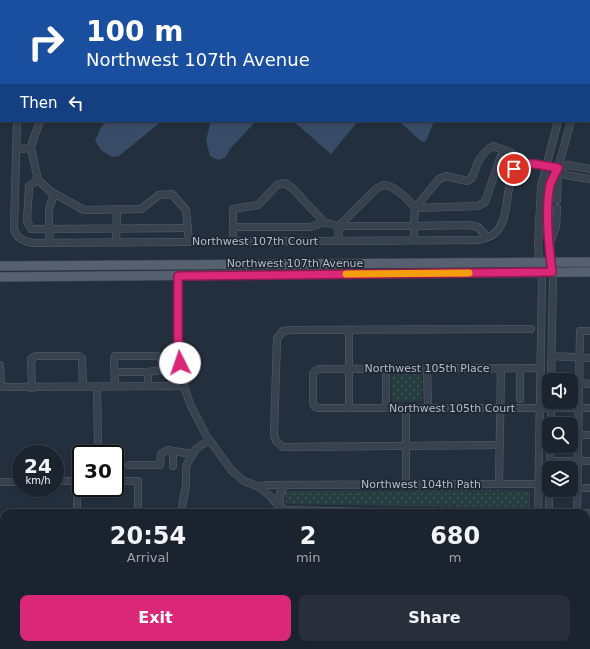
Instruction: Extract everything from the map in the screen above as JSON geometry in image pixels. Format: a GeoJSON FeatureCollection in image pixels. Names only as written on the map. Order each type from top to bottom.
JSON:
{"type":"FeatureCollection","features":[{"type":"Feature","properties":{"kind":"main road","name":"Northwest 107th Avenue"},"geometry":{"type":"LineString","coordinates":[[0,266],[590,262]]}},
{"type":"Feature","properties":{"kind":"main road","name":"Northwest 107th Avenue"},"geometry":{"type":"LineString","coordinates":[[0,277],[590,272]]}},
{"type":"Feature","properties":{"kind":"street","name":"Northwest 107th Court"},"geometry":{"type":"LineString","coordinates":[[17,122],[14,222],[16,233],[20,238],[27,242],[479,240],[487,237]]}},
{"type":"Feature","properties":{"kind":"street"},"geometry":{"type":"LineString","coordinates":[[40,122],[32,140],[38,180],[54,194],[84,210],[141,209],[159,195],[172,194],[186,210],[189,241]]}},
{"type":"Feature","properties":{"kind":"street"},"geometry":{"type":"LineString","coordinates":[[538,509],[542,282],[538,247],[540,194],[545,166],[551,150],[558,122]]}},
{"type":"Feature","properties":{"kind":"street"},"geometry":{"type":"LineString","coordinates":[[551,373],[552,272],[548,218],[549,194],[550,184],[558,168],[571,122]]}},
{"type":"Feature","properties":{"kind":"street"},"geometry":{"type":"LineString","coordinates":[[414,240],[415,208],[439,179],[446,176],[467,181],[472,178],[480,157],[484,151],[493,146],[512,153],[520,164]]}},
{"type":"Feature","properties":{"kind":"street"},"geometry":{"type":"LineString","coordinates":[[16,149],[32,148]]}},
{"type":"Feature","properties":{"kind":"street"},"geometry":{"type":"LineString","coordinates":[[415,208],[478,206],[485,202],[503,150]]}},
{"type":"Feature","properties":{"kind":"street"},"geometry":{"type":"LineString","coordinates":[[233,241],[233,209],[258,205],[277,185],[285,183],[293,189],[324,222],[339,226],[470,225],[478,227],[487,237],[494,233],[500,226],[504,215],[514,169],[520,164],[535,164],[558,168],[567,165],[590,169]]}},
{"type":"Feature","properties":{"kind":"street"},"geometry":{"type":"LineString","coordinates":[[558,168],[565,175],[590,179]]}},
{"type":"Feature","properties":{"kind":"street"},"geometry":{"type":"LineString","coordinates":[[550,244],[556,227],[558,168]]}},
{"type":"Feature","properties":{"kind":"street"},"geometry":{"type":"LineString","coordinates":[[38,180],[29,186],[27,221],[31,229],[188,228]]}},
{"type":"Feature","properties":{"kind":"street"},"geometry":{"type":"LineString","coordinates":[[338,240],[339,226],[375,190],[382,185],[388,185],[407,199],[415,208]]}},
{"type":"Feature","properties":{"kind":"street"},"geometry":{"type":"LineString","coordinates":[[50,243],[49,209],[54,194]]}},
{"type":"Feature","properties":{"kind":"street"},"geometry":{"type":"LineString","coordinates":[[540,194],[549,194],[557,201]]}},
{"type":"Feature","properties":{"kind":"street"},"geometry":{"type":"LineString","coordinates":[[116,242],[117,209]]}},
{"type":"Feature","properties":{"kind":"street"},"geometry":{"type":"LineString","coordinates":[[234,227],[310,227],[324,222]]}},
{"type":"Feature","properties":{"kind":"street"},"geometry":{"type":"LineString","coordinates":[[178,265],[179,355],[184,386],[196,418],[232,471],[244,481],[259,487],[282,508]]}},
{"type":"Feature","properties":{"kind":"street"},"geometry":{"type":"LineString","coordinates":[[500,445],[283,447],[276,441],[274,435],[277,338],[283,331],[292,330],[531,329]]}},
{"type":"Feature","properties":{"kind":"street"},"geometry":{"type":"LineString","coordinates":[[349,330],[349,408]]}},
{"type":"Feature","properties":{"kind":"street"},"geometry":{"type":"LineString","coordinates":[[578,408],[580,331],[590,331]]}},
{"type":"Feature","properties":{"kind":"street"},"geometry":{"type":"LineString","coordinates":[[32,388],[31,359],[36,356],[79,356],[82,358],[82,387]]}},
{"type":"Feature","properties":{"kind":"street"},"geometry":{"type":"LineString","coordinates":[[115,372],[148,372],[161,370],[161,358],[158,356],[115,356],[115,372],[115,386]]}},
{"type":"Feature","properties":{"kind":"street"},"geometry":{"type":"LineString","coordinates":[[552,356],[590,358]]}},
{"type":"Feature","properties":{"kind":"street"},"geometry":{"type":"LineString","coordinates":[[0,365],[0,387],[184,386]]}},
{"type":"Feature","properties":{"kind":"street"},"geometry":{"type":"LineString","coordinates":[[386,368],[386,408]]}},
{"type":"Feature","properties":{"kind":"street"},"geometry":{"type":"LineString","coordinates":[[427,368],[428,408]]}},
{"type":"Feature","properties":{"kind":"street"},"geometry":{"type":"LineString","coordinates":[[499,484],[501,368]]}},
{"type":"Feature","properties":{"kind":"street"},"geometry":{"type":"LineString","coordinates":[[520,368],[520,398]]}},
{"type":"Feature","properties":{"kind":"street","name":"Northwest 105th Place"},"geometry":{"type":"LineString","coordinates":[[315,407],[313,403],[313,374],[319,369],[541,368]]}},
{"type":"Feature","properties":{"kind":"street"},"geometry":{"type":"LineString","coordinates":[[148,372],[148,386]]}},
{"type":"Feature","properties":{"kind":"street"},"geometry":{"type":"LineString","coordinates":[[579,384],[590,384]]}},
{"type":"Feature","properties":{"kind":"street"},"geometry":{"type":"LineString","coordinates":[[97,387],[98,442]]}},
{"type":"Feature","properties":{"kind":"street","name":"Northwest 105th Court"},"geometry":{"type":"LineString","coordinates":[[315,407],[540,408]]}},
{"type":"Feature","properties":{"kind":"street"},"geometry":{"type":"LineString","coordinates":[[406,408],[406,484]]}},
{"type":"Feature","properties":{"kind":"street","name":"Northwest 105th Court"},"geometry":{"type":"LineString","coordinates":[[578,408],[590,408]]}},
{"type":"Feature","properties":{"kind":"street"},"geometry":{"type":"LineString","coordinates":[[578,435],[590,436]]}},
{"type":"Feature","properties":{"kind":"street"},"geometry":{"type":"LineString","coordinates":[[182,509],[186,485],[186,467],[196,449],[210,440]]}},
{"type":"Feature","properties":{"kind":"street"},"geometry":{"type":"LineString","coordinates":[[129,465],[160,465],[161,454],[167,450],[192,454]]}},
{"type":"Feature","properties":{"kind":"street"},"geometry":{"type":"LineString","coordinates":[[173,451],[173,466]]}},
{"type":"Feature","properties":{"kind":"street"},"geometry":{"type":"LineString","coordinates":[[578,462],[590,462]]}},
{"type":"Feature","properties":{"kind":"street"},"geometry":{"type":"LineString","coordinates":[[124,481],[138,481],[138,509]]}},
{"type":"Feature","properties":{"kind":"street"},"geometry":{"type":"LineString","coordinates":[[0,482],[12,482]]}},
{"type":"Feature","properties":{"kind":"street","name":"Northwest 104th Path"},"geometry":{"type":"LineString","coordinates":[[259,487],[267,485],[539,484]]}},
{"type":"Feature","properties":{"kind":"street"},"geometry":{"type":"LineString","coordinates":[[282,508],[280,503],[280,492],[286,485]]}},
{"type":"Feature","properties":{"kind":"street"},"geometry":{"type":"LineString","coordinates":[[578,488],[590,488]]}},
{"type":"Feature","properties":{"kind":"street"},"geometry":{"type":"LineString","coordinates":[[77,509],[78,497]]}},
{"type":"Feature","properties":{"kind":"street"},"geometry":{"type":"LineString","coordinates":[[549,497],[549,509]]}},
{"type":"Feature","properties":{"kind":"street"},"geometry":{"type":"LineString","coordinates":[[576,509],[577,497]]}},
{"type":"Feature","properties":{"kind":"green space"},"geometry":{"type":"Polygon","coordinates":[[[391,374],[422,374],[422,401],[392,402],[391,374]]]}},
{"type":"Feature","properties":{"kind":"green space"},"geometry":{"type":"Polygon","coordinates":[[[285,491],[530,491],[530,508],[290,504],[285,502],[285,491]]]}},
{"type":"Feature","properties":{"kind":"water"},"geometry":{"type":"Polygon","coordinates":[[[107,122],[161,122],[119,156],[112,157],[101,150],[95,141],[101,127],[107,122]]]}},
{"type":"Feature","properties":{"kind":"water"},"geometry":{"type":"Polygon","coordinates":[[[209,122],[255,122],[230,149],[225,158],[218,160],[210,156],[206,141],[210,124],[209,122]]]}},
{"type":"Feature","properties":{"kind":"water"},"geometry":{"type":"Polygon","coordinates":[[[294,122],[357,122],[331,154],[294,122]]]}},
{"type":"Feature","properties":{"kind":"water"},"geometry":{"type":"Polygon","coordinates":[[[400,122],[434,122],[426,141],[422,142],[400,122]]]}},
{"type":"Feature","properties":{"kind":"slow traffic"},"geometry":{"type":"LineString","coordinates":[[346,274],[469,273]]}},
{"type":"Feature","properties":{"kind":"route"},"geometry":{"type":"LineString","coordinates":[[180,363],[178,338],[178,276],[552,272],[548,218],[549,194],[550,184],[558,168],[526,163],[520,164],[514,169]]}}]}
